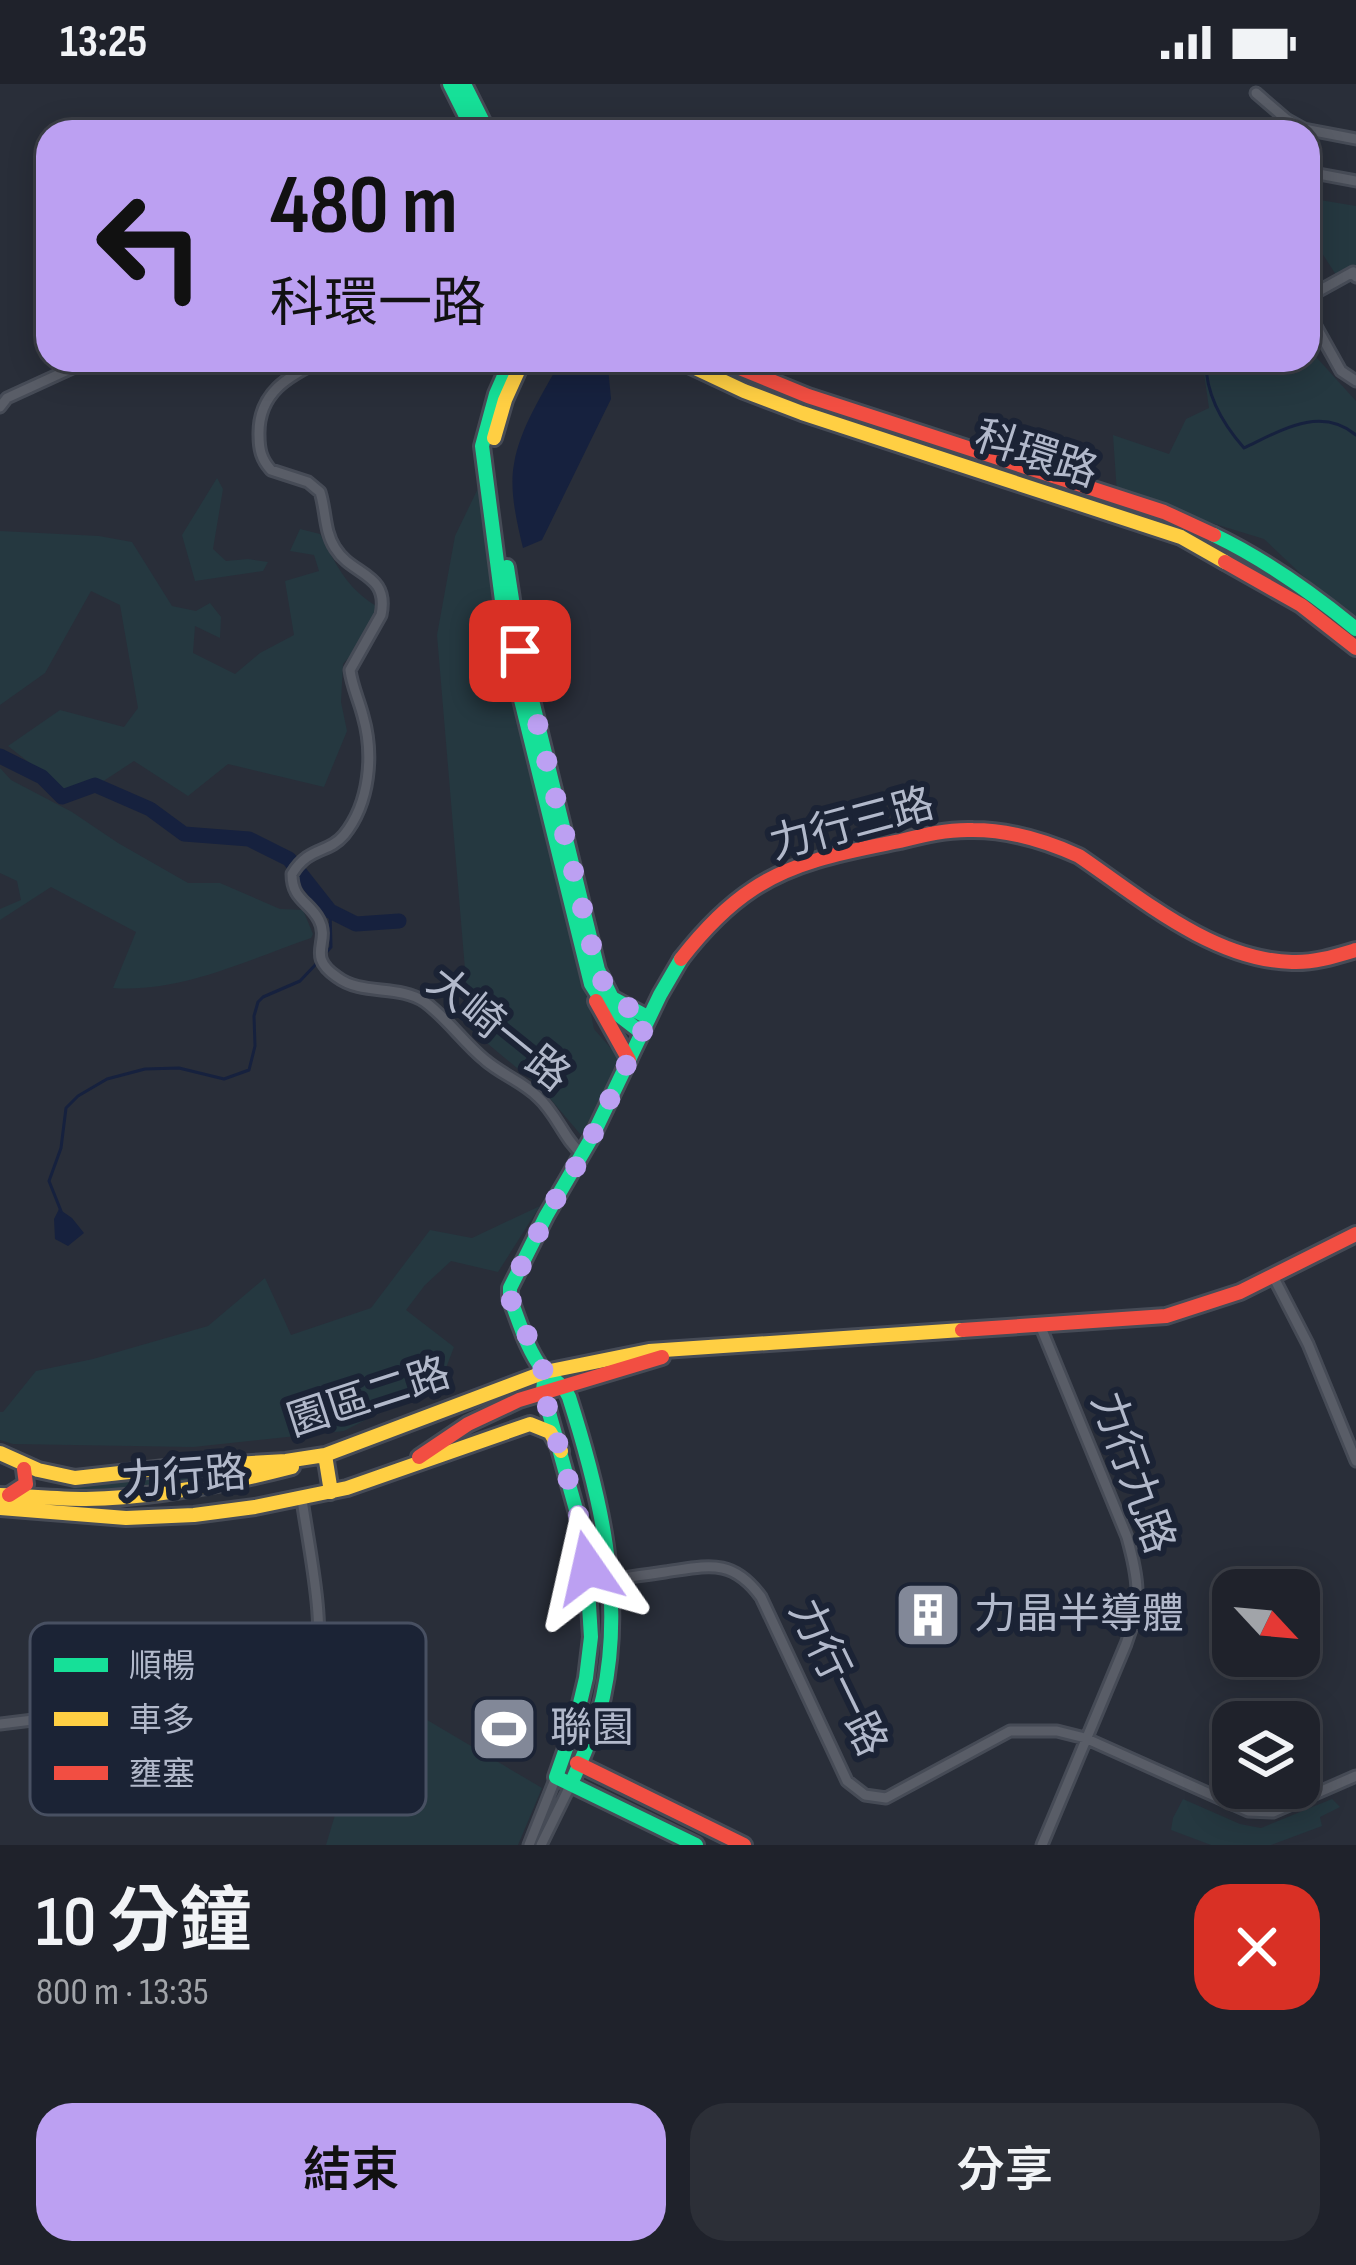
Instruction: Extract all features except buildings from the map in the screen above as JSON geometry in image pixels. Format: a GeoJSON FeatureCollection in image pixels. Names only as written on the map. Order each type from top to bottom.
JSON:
{"type":"FeatureCollection","features":[{"type":"Feature","properties":{"kind":"street"},"geometry":{"type":"LineString","coordinates":[[450,84],[468,120]]}},
{"type":"Feature","properties":{"kind":"street"},"geometry":{"type":"LineString","coordinates":[[464,84],[482,120]]}},
{"type":"Feature","properties":{"kind":"street"},"geometry":{"type":"LineString","coordinates":[[1256,93],[1273,120]]}},
{"type":"Feature","properties":{"kind":"street"},"geometry":{"type":"LineString","coordinates":[[1320,133],[1356,139]]}},
{"type":"Feature","properties":{"kind":"street"},"geometry":{"type":"LineString","coordinates":[[1320,174],[1356,181]]}},
{"type":"Feature","properties":{"kind":"street"},"geometry":{"type":"LineString","coordinates":[[1320,290],[1353,272],[1356,278]]}},
{"type":"Feature","properties":{"kind":"street"},"geometry":{"type":"LineString","coordinates":[[1320,333],[1341,371],[1356,380]]}},
{"type":"Feature","properties":{"kind":"street"},"geometry":{"type":"LineString","coordinates":[[0,407],[7,398],[64,372]]}},
{"type":"Feature","properties":{"kind":"street","name":"大崎一路"},"geometry":{"type":"LineString","coordinates":[[299,372],[266,399],[260,418],[260,452],[271,470],[308,482],[320,492],[336,551],[376,582],[383,606],[350,670],[370,758],[364,796],[344,835],[300,862],[292,874],[295,893],[321,923],[320,960],[335,977],[357,986],[410,994],[430,1005],[486,1061],[537,1095],[583,1155]]}},
{"type":"Feature","properties":{"kind":"street"},"geometry":{"type":"LineString","coordinates":[[506,372],[482,446],[508,647],[598,1009],[628,1060]]}},
{"type":"Feature","properties":{"kind":"street"},"geometry":{"type":"LineString","coordinates":[[518,372],[491,446],[520,651],[605,988],[645,1025]]}},
{"type":"Feature","properties":{"kind":"street","name":"科環路"},"geometry":{"type":"LineString","coordinates":[[703,372],[802,413],[1181,537],[1307,598],[1356,629]]}},
{"type":"Feature","properties":{"kind":"street","name":"科環路"},"geometry":{"type":"LineString","coordinates":[[749,372],[808,396],[1164,512],[1253,554],[1307,598],[1356,648]]}},
{"type":"Feature","properties":{"kind":"street","name":"力行三路"},"geometry":{"type":"LineString","coordinates":[[541,1845],[563,1780],[562,1758],[586,1678],[591,1637],[586,1542],[543,1391],[544,1372],[510,1298],[510,1288],[694,939],[755,887],[799,866],[950,831],[989,831],[1061,847],[1186,925],[1249,956],[1291,962],[1356,950]]}},
{"type":"Feature","properties":{"kind":"street"},"geometry":{"type":"LineString","coordinates":[[593,990],[615,1013],[645,1025]]}},
{"type":"Feature","properties":{"kind":"street","name":"園區二路"},"geometry":{"type":"LineString","coordinates":[[0,1454],[65,1477],[93,1478],[167,1468],[293,1462],[325,1455],[544,1372],[649,1351],[1166,1316],[1204,1308],[1274,1278],[1356,1234]]}},
{"type":"Feature","properties":{"kind":"street"},"geometry":{"type":"LineString","coordinates":[[1274,1278],[1308,1344],[1356,1460]]}},
{"type":"Feature","properties":{"kind":"street","name":"力行九路"},"geometry":{"type":"LineString","coordinates":[[1040,1325],[1136,1566],[1137,1615],[1042,1845]]}},
{"type":"Feature","properties":{"kind":"street","name":"園區二路"},"geometry":{"type":"LineString","coordinates":[[405,1468],[455,1431],[497,1408],[684,1350]]}},
{"type":"Feature","properties":{"kind":"street"},"geometry":{"type":"LineString","coordinates":[[544,1372],[565,1386]]}},
{"type":"Feature","properties":{"kind":"street","name":"力行三路"},"geometry":{"type":"LineString","coordinates":[[530,1845],[563,1780],[580,1764],[604,1700],[610,1645],[610,1554],[565,1386]]}},
{"type":"Feature","properties":{"kind":"street","name":"力行路"},"geometry":{"type":"LineString","coordinates":[[3,1499],[106,1516],[194,1515],[331,1492],[530,1424],[552,1432],[560,1451]]}},
{"type":"Feature","properties":{"kind":"street","name":"園區二路"},"geometry":{"type":"LineString","coordinates":[[0,1454],[85,1498],[106,1516]]}},
{"type":"Feature","properties":{"kind":"street"},"geometry":{"type":"LineString","coordinates":[[325,1455],[331,1492]]}},
{"type":"Feature","properties":{"kind":"street","name":"力行路"},"geometry":{"type":"LineString","coordinates":[[3,1499],[126,1496],[239,1481],[325,1455]]}},
{"type":"Feature","properties":{"kind":"street"},"geometry":{"type":"LineString","coordinates":[[3,1499],[26,1484],[24,1468]]}},
{"type":"Feature","properties":{"kind":"street"},"geometry":{"type":"LineString","coordinates":[[302,1499],[319,1623]]}},
{"type":"Feature","properties":{"kind":"street","name":"力行一路"},"geometry":{"type":"LineString","coordinates":[[587,1583],[714,1565],[751,1583],[847,1780],[865,1795],[886,1798],[1010,1731],[1057,1731],[1085,1738],[1248,1811],[1273,1812],[1356,1776]]}},
{"type":"Feature","properties":{"kind":"street"},"geometry":{"type":"LineString","coordinates":[[0,1724],[30,1720]]}},
{"type":"Feature","properties":{"kind":"street"},"geometry":{"type":"LineString","coordinates":[[562,1758],[745,1845]]}},
{"type":"Feature","properties":{"kind":"street"},"geometry":{"type":"LineString","coordinates":[[563,1780],[696,1845]]}},
{"type":"Feature","properties":{"kind":"shaded area"},"geometry":{"type":"Polygon","coordinates":[[[1320,200],[1356,206],[1356,272],[1338,278],[1322,253],[1320,200]]]}},
{"type":"Feature","properties":{"kind":"shaded area"},"geometry":{"type":"Polygon","coordinates":[[[1320,361],[1356,401],[1356,626],[1264,539],[1117,494],[1113,435],[1169,454],[1186,419],[1209,408],[1204,372],[1320,372],[1320,361]]]}},
{"type":"Feature","properties":{"kind":"shaded area"},"geometry":{"type":"Polygon","coordinates":[[[485,474],[498,643],[594,1029],[621,1060],[581,1135],[541,1088],[470,1029],[437,635],[455,536],[485,474]]]}},
{"type":"Feature","properties":{"kind":"shaded area"},"geometry":{"type":"Polygon","coordinates":[[[217,478],[223,489],[213,549],[226,561],[268,562],[263,571],[195,581],[182,535],[217,478]]]}},
{"type":"Feature","properties":{"kind":"shaded area"},"geometry":{"type":"Polygon","coordinates":[[[300,529],[320,534],[349,583],[376,606],[367,636],[343,664],[341,702],[347,731],[324,787],[228,764],[188,796],[134,761],[76,799],[8,746],[60,710],[124,727],[138,708],[120,605],[91,591],[45,673],[0,705],[0,531],[132,542],[172,606],[196,611],[210,603],[221,617],[220,638],[195,626],[193,653],[235,674],[260,653],[294,635],[285,581],[319,571],[314,555],[290,551],[300,529]]]}},
{"type":"Feature","properties":{"kind":"shaded area"},"geometry":{"type":"Polygon","coordinates":[[[0,768],[11,780],[188,883],[220,883],[280,909],[303,910],[311,938],[189,980],[113,988],[136,932],[51,887],[0,920],[0,909],[21,900],[17,881],[0,873],[0,768]]]}},
{"type":"Feature","properties":{"kind":"shaded area"},"geometry":{"type":"Polygon","coordinates":[[[540,1206],[498,1272],[451,1261],[406,1310],[454,1347],[441,1381],[344,1431],[193,1447],[0,1440],[0,1412],[36,1371],[208,1326],[265,1278],[291,1335],[371,1308],[430,1230],[472,1238],[540,1206]]]}},
{"type":"Feature","properties":{"kind":"shaded area"},"geometry":{"type":"Polygon","coordinates":[[[265,1470],[87,1495],[57,1481],[265,1470]]]}},
{"type":"Feature","properties":{"kind":"shaded area"},"geometry":{"type":"Polygon","coordinates":[[[426,1719],[542,1788],[518,1845],[326,1845],[335,1815],[426,1815],[426,1719]]]}},
{"type":"Feature","properties":{"kind":"shaded area"},"geometry":{"type":"Polygon","coordinates":[[[1183,1799],[1261,1828],[1308,1809],[1320,1809],[1320,1804],[1332,1799],[1340,1807],[1320,1817],[1322,1826],[1271,1845],[1211,1845],[1171,1830],[1183,1799]]]}},
{"type":"Feature","properties":{"kind":"water"},"geometry":{"type":"Polygon","coordinates":[[[555,372],[608,372],[611,399],[542,540],[523,548],[513,474],[527,423],[555,372]]]}},
{"type":"Feature","properties":{"kind":"water"},"geometry":{"type":"Polygon","coordinates":[[[59,1209],[84,1233],[68,1246],[55,1239],[54,1219],[59,1209]]]}},
{"type":"Feature","properties":{"kind":"waterway"},"geometry":{"type":"LineString","coordinates":[[1207,372],[1216,407],[1244,448],[1314,421],[1342,426],[1356,435]]}},
{"type":"Feature","properties":{"kind":"waterway"},"geometry":{"type":"LineString","coordinates":[[0,756],[42,777],[62,797],[95,785],[150,809],[184,834],[249,839],[289,859],[330,911],[356,924],[399,921]]}},
{"type":"Feature","properties":{"kind":"waterway"},"geometry":{"type":"LineString","coordinates":[[323,956],[331,947],[330,911]]}},
{"type":"Feature","properties":{"kind":"waterway"},"geometry":{"type":"LineString","coordinates":[[61,1211],[49,1181],[61,1148],[66,1108],[78,1096],[107,1079],[145,1069],[179,1068],[224,1079],[249,1070],[258,1002],[300,981],[317,963]]}},
{"type":"Feature","properties":{"kind":"traffic: fast"},"geometry":{"type":"LineString","coordinates":[[450,84],[468,120]]}},
{"type":"Feature","properties":{"kind":"traffic: fast"},"geometry":{"type":"LineString","coordinates":[[464,84],[482,120]]}},
{"type":"Feature","properties":{"kind":"traffic: fast"},"geometry":{"type":"LineString","coordinates":[[506,372],[482,446],[508,647],[591,984],[603,1003],[642,1033]]}},
{"type":"Feature","properties":{"kind":"traffic: fast"},"geometry":{"type":"LineString","coordinates":[[1214,535],[1288,578],[1356,629]]}},
{"type":"Feature","properties":{"kind":"traffic: fast"},"geometry":{"type":"LineString","coordinates":[[507,567],[520,651],[598,970],[612,998],[649,1018]]}},
{"type":"Feature","properties":{"kind":"traffic: fast"},"geometry":{"type":"LineString","coordinates":[[571,1784],[597,1720],[609,1659],[606,1546],[569,1397],[532,1354],[510,1288],[681,959]]}},
{"type":"Feature","properties":{"kind":"traffic: fast"},"geometry":{"type":"LineString","coordinates":[[545,1372],[543,1391],[585,1542],[591,1637],[576,1720],[556,1777],[696,1845]]}},
{"type":"Feature","properties":{"kind":"traffic: slow"},"geometry":{"type":"LineString","coordinates":[[494,438],[518,372]]}},
{"type":"Feature","properties":{"kind":"traffic: slow"},"geometry":{"type":"LineString","coordinates":[[704,372],[802,413],[1181,537],[1225,562]]}},
{"type":"Feature","properties":{"kind":"traffic: slow"},"geometry":{"type":"LineString","coordinates":[[0,1453],[38,1470],[75,1478],[286,1461],[325,1455],[545,1372],[649,1351],[962,1330]]}},
{"type":"Feature","properties":{"kind":"traffic: slow"},"geometry":{"type":"LineString","coordinates":[[0,1508],[126,1518],[255,1507],[347,1488],[530,1424],[550,1432],[561,1451]]}},
{"type":"Feature","properties":{"kind":"traffic: slow"},"geometry":{"type":"LineString","coordinates":[[325,1455],[331,1492]]}},
{"type":"Feature","properties":{"kind":"traffic: slow"},"geometry":{"type":"LineString","coordinates":[[0,1495],[138,1496],[292,1467]]}},
{"type":"Feature","properties":{"kind":"traffic: jam"},"geometry":{"type":"LineString","coordinates":[[749,372],[808,396],[1164,512],[1214,535]]}},
{"type":"Feature","properties":{"kind":"traffic: jam"},"geometry":{"type":"LineString","coordinates":[[1225,562],[1301,605],[1356,648]]}},
{"type":"Feature","properties":{"kind":"traffic: jam"},"geometry":{"type":"LineString","coordinates":[[681,959],[732,904],[787,871],[843,853],[964,830],[1014,834],[1079,856],[1153,908],[1234,951],[1300,962],[1356,950]]}},
{"type":"Feature","properties":{"kind":"traffic: jam"},"geometry":{"type":"LineString","coordinates":[[596,1001],[629,1060]]}},
{"type":"Feature","properties":{"kind":"traffic: jam"},"geometry":{"type":"LineString","coordinates":[[962,1330],[1166,1316],[1240,1292],[1356,1234]]}},
{"type":"Feature","properties":{"kind":"traffic: jam"},"geometry":{"type":"LineString","coordinates":[[419,1457],[468,1424],[519,1400],[662,1357]]}},
{"type":"Feature","properties":{"kind":"traffic: jam"},"geometry":{"type":"LineString","coordinates":[[9,1495],[26,1484],[24,1469]]}},
{"type":"Feature","properties":{"kind":"traffic: jam"},"geometry":{"type":"LineString","coordinates":[[577,1763],[744,1845]]}},
{"type":"Feature","properties":{"kind":"place","name":"力晶半導體"},"geometry":{"type":"Point","coordinates":[928,1615]}},
{"type":"Feature","properties":{"kind":"place","name":"聯園"},"geometry":{"type":"Point","coordinates":[504,1729]}},
{"type":"Feature","properties":{"kind":"route"},"geometry":{"type":"LineString","coordinates":[[520,651],[605,988],[612,998],[649,1018],[583,1155],[510,1288],[522,1329],[544,1372],[543,1391],[586,1542],[588,1568]]}}]}
